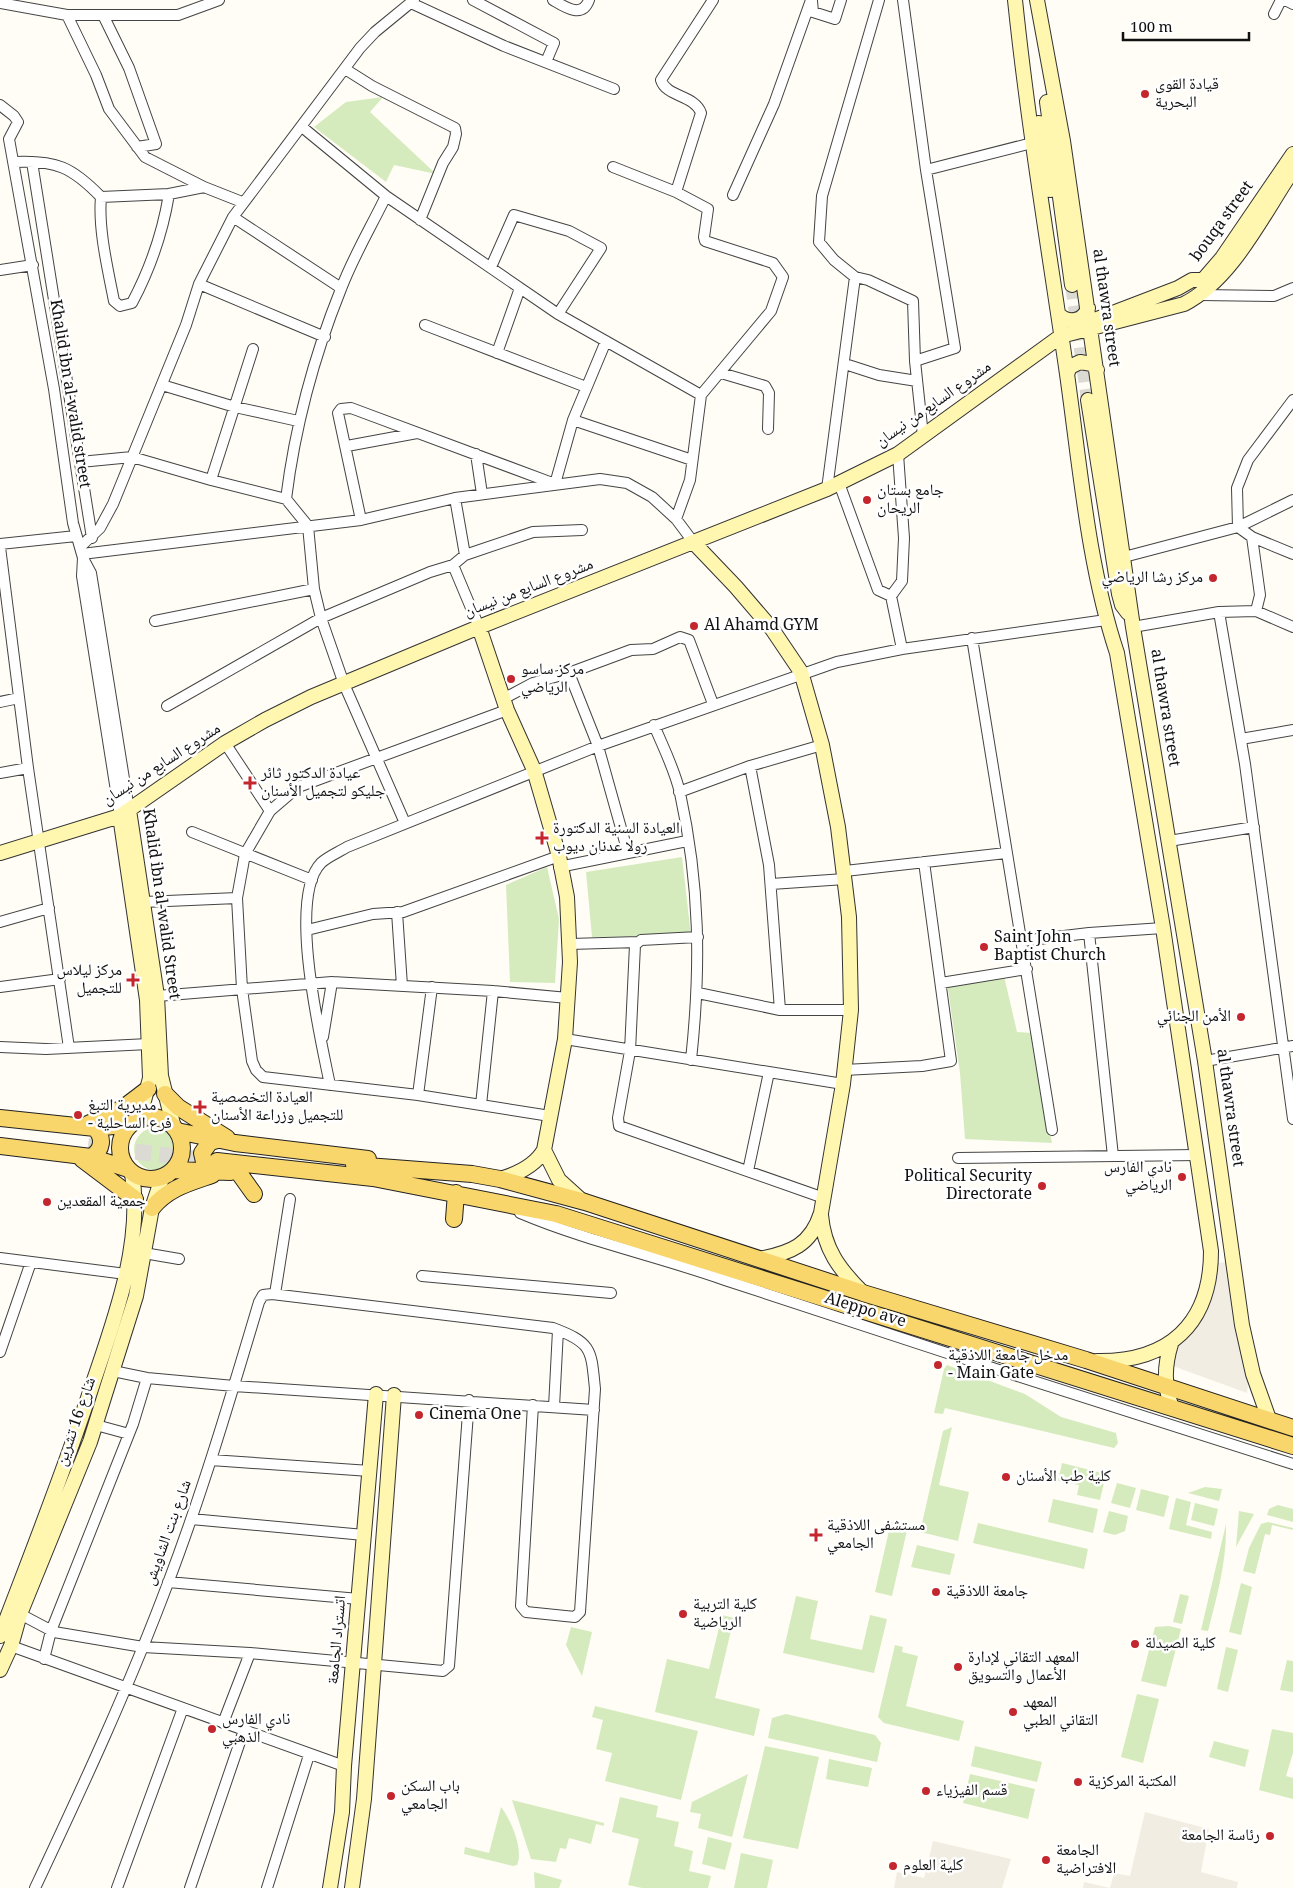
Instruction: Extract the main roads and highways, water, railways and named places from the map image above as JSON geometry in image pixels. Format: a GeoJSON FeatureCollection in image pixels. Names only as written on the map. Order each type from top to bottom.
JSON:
{"type":"FeatureCollection","features":[{"type":"Feature","properties":{"kind":"main road"},"geometry":{"type":"LineString","coordinates":[[1015,0],[1032,143],[1077,446],[1106,620],[1117,653],[1163,928],[1212,1251],[1209,1281],[1205,1296],[1191,1322],[1171,1344],[1148,1354],[1123,1360],[1086,1360]]}},
{"type":"Feature","properties":{"kind":"main road","name":"al thawra street"},"geometry":{"type":"LineString","coordinates":[[1037,0],[1063,141],[1133,622],[1205,1061],[1242,1325],[1253,1374],[1269,1419]]}},
{"type":"Feature","properties":{"kind":"main road"},"geometry":{"type":"LineString","coordinates":[[1020,37],[1030,66],[1068,285],[1040,55],[1040,23]]}},
{"type":"Feature","properties":{"kind":"main road","name":"bouqa street"},"geometry":{"type":"LineString","coordinates":[[1089,327],[1097,319],[1178,288],[1192,280],[1203,280],[1222,258],[1293,154]]}},
{"type":"Feature","properties":{"kind":"main road","name":"bouqa street"},"geometry":{"type":"LineString","coordinates":[[1089,327],[1105,326],[1184,304],[1201,295],[1217,281],[1293,170]]}},
{"type":"Feature","properties":{"kind":"main road"},"geometry":{"type":"LineString","coordinates":[[1058,314],[1064,319],[1073,321],[1084,315],[1088,308]]}},
{"type":"Feature","properties":{"kind":"main road","name":"مشروع السابع من نيسان"},"geometry":{"type":"LineString","coordinates":[[0,853],[104,822],[125,813],[225,743],[265,720],[344,684],[479,627],[694,543],[833,486],[898,454],[1061,336],[1089,327]]}},
{"type":"Feature","properties":{"kind":"main road"},"geometry":{"type":"LineString","coordinates":[[1067,374],[1073,364],[1080,362],[1092,364],[1097,370]]}},
{"type":"Feature","properties":{"kind":"main road"},"geometry":{"type":"LineString","coordinates":[[1106,620],[1110,600],[1084,400],[1119,594],[1122,605],[1133,622]]}},
{"type":"Feature","properties":{"kind":"main road"},"geometry":{"type":"LineString","coordinates":[[694,543],[736,587],[772,629],[801,672],[822,745],[845,875],[851,964],[851,1010],[844,1077],[821,1213],[816,1227],[798,1246],[782,1254],[759,1259]]}},
{"type":"Feature","properties":{"kind":"main road"},"geometry":{"type":"LineString","coordinates":[[479,627],[505,704],[534,770],[567,897],[570,944],[565,1039],[544,1150],[540,1158],[525,1169],[500,1179]]}},
{"type":"Feature","properties":{"kind":"main road"},"geometry":{"type":"LineString","coordinates":[[125,813],[147,1000],[149,1044],[148,1089],[135,1122],[122,1138],[120,1146],[123,1162],[130,1171]]}},
{"type":"Feature","properties":{"kind":"main road","name":"Khalid ibn al-walid Street"},"geometry":{"type":"LineString","coordinates":[[125,813],[144,902],[158,996],[161,1076],[176,1130]]}},
{"type":"Feature","properties":{"kind":"main road"},"geometry":{"type":"LineString","coordinates":[[87,1142],[112,1114],[148,1089]]}},
{"type":"Feature","properties":{"kind":"main road"},"geometry":{"type":"LineString","coordinates":[[165,1094],[190,1116],[235,1143],[404,1163],[439,1170]]}},
{"type":"Feature","properties":{"kind":"main road"},"geometry":{"type":"LineString","coordinates":[[0,1118],[87,1142],[144,1179],[168,1174],[217,1159],[439,1170]]}},
{"type":"Feature","properties":{"kind":"main road"},"geometry":{"type":"LineString","coordinates":[[0,1146],[87,1142],[135,1122],[157,1118],[239,1173],[254,1194]]}},
{"type":"Feature","properties":{"kind":"main road"},"geometry":{"type":"LineString","coordinates":[[0,1127],[87,1142],[135,1199]]}},
{"type":"Feature","properties":{"kind":"main road"},"geometry":{"type":"LineString","coordinates":[[168,1174],[182,1152],[182,1145],[176,1130]]}},
{"type":"Feature","properties":{"kind":"main road"},"geometry":{"type":"LineString","coordinates":[[0,1137],[87,1142]]}},
{"type":"Feature","properties":{"kind":"main road"},"geometry":{"type":"LineString","coordinates":[[152,1208],[175,1188],[217,1159],[235,1143]]}},
{"type":"Feature","properties":{"kind":"main road"},"geometry":{"type":"LineString","coordinates":[[544,1150],[559,1180],[585,1202]]}},
{"type":"Feature","properties":{"kind":"main road"},"geometry":{"type":"LineString","coordinates":[[217,1159],[373,1178],[433,1188]]}},
{"type":"Feature","properties":{"kind":"main road","name":"Aleppo ave"},"geometry":{"type":"LineString","coordinates":[[439,1170],[500,1179],[585,1202],[863,1293],[1086,1360],[1293,1428]]}},
{"type":"Feature","properties":{"kind":"main road","name":"شارع 16 تشرين"},"geometry":{"type":"LineString","coordinates":[[0,1636],[76,1436],[106,1345],[126,1274],[135,1199],[130,1171]]}},
{"type":"Feature","properties":{"kind":"main road"},"geometry":{"type":"LineString","coordinates":[[239,1173],[380,1187],[433,1188]]}},
{"type":"Feature","properties":{"kind":"main road","name":"شارع 16 تشرين"},"geometry":{"type":"LineString","coordinates":[[0,1670],[20,1614],[96,1425],[136,1296],[152,1208],[168,1174]]}},
{"type":"Feature","properties":{"kind":"main road"},"geometry":{"type":"LineString","coordinates":[[1202,1181],[1212,1182],[1221,1177]]}},
{"type":"Feature","properties":{"kind":"main road","name":"Aleppo ave"},"geometry":{"type":"LineString","coordinates":[[433,1188],[556,1214],[1293,1446]]}},
{"type":"Feature","properties":{"kind":"main road"},"geometry":{"type":"LineString","coordinates":[[454,1220],[456,1193]]}},
{"type":"Feature","properties":{"kind":"main road"},"geometry":{"type":"LineString","coordinates":[[821,1213],[822,1232],[834,1262],[863,1293]]}},
{"type":"Feature","properties":{"kind":"main road"},"geometry":{"type":"LineString","coordinates":[[1171,1344],[1166,1365],[1166,1386],[1172,1408]]}},
{"type":"Feature","properties":{"kind":"main road","name":"اتستراد الجامعة"},"geometry":{"type":"LineString","coordinates":[[330,1888],[342,1812],[344,1766],[376,1394]]}},
{"type":"Feature","properties":{"kind":"main road"},"geometry":{"type":"LineString","coordinates":[[352,1888],[362,1826],[376,1664],[394,1395]]}},
{"type":"Feature","properties":{"kind":"main road"},"geometry":{"type":"LineString","coordinates":[[76,1436],[90,1442]]}},
{"type":"Feature","properties":{"kind":"tunnel"},"geometry":{"type":"LineString","coordinates":[[1072,285],[1088,400]]}},
{"type":"Feature","properties":{"kind":"tunnel"},"geometry":{"type":"LineString","coordinates":[[88,1146],[215,1161]]}},
{"type":"Feature","properties":{"kind":"place","name":"قيادة القوى البحرية"},"geometry":{"type":"Point","coordinates":[1145,94]}},
{"type":"Feature","properties":{"kind":"place","name":"جامع بستان الريحان"},"geometry":{"type":"Point","coordinates":[867,500]}},
{"type":"Feature","properties":{"kind":"place","name":"مركز رشا الرياضي"},"geometry":{"type":"Point","coordinates":[1213,578]}},
{"type":"Feature","properties":{"kind":"place","name":"Al Ahamd GYM"},"geometry":{"type":"Point","coordinates":[694,626]}},
{"type":"Feature","properties":{"kind":"place","name":"مركز ساسو الرياضي"},"geometry":{"type":"Point","coordinates":[511,679]}},
{"type":"Feature","properties":{"kind":"place","name":"عيادة الدكتور ثائر جليكو لتجميل الأسنان"},"geometry":{"type":"Point","coordinates":[250,783]}},
{"type":"Feature","properties":{"kind":"place","name":"العيادة السنية الدكتورة رولا عدنان ديوب"},"geometry":{"type":"Point","coordinates":[542,838]}},
{"type":"Feature","properties":{"kind":"place","name":"Saint John Baptist Church"},"geometry":{"type":"Point","coordinates":[984,947]}},
{"type":"Feature","properties":{"kind":"place","name":"مركز ليلاس للتجميل"},"geometry":{"type":"Point","coordinates":[133,980]}},
{"type":"Feature","properties":{"kind":"place","name":"الأمن الجنائي"},"geometry":{"type":"Point","coordinates":[1241,1017]}},
{"type":"Feature","properties":{"kind":"place","name":"العيادة التخصصية للتجميل وزراعة الأسنان"},"geometry":{"type":"Point","coordinates":[200,1107]}},
{"type":"Feature","properties":{"kind":"place","name":"مديرية التبغ - فرع الساحلية"},"geometry":{"type":"Point","coordinates":[78,1115]}},
{"type":"Feature","properties":{"kind":"place","name":"نادي الفارس الرياضي"},"geometry":{"type":"Point","coordinates":[1182,1177]}},
{"type":"Feature","properties":{"kind":"place","name":"Political Security Directorate"},"geometry":{"type":"Point","coordinates":[1042,1186]}},
{"type":"Feature","properties":{"kind":"place","name":"جمعية المقعدين"},"geometry":{"type":"Point","coordinates":[47,1202]}},
{"type":"Feature","properties":{"kind":"place","name":"مدخل جامعة اللاذقية - Main Gate"},"geometry":{"type":"Point","coordinates":[938,1365]}},
{"type":"Feature","properties":{"kind":"place","name":"Cinema One"},"geometry":{"type":"Point","coordinates":[419,1415]}},
{"type":"Feature","properties":{"kind":"place","name":"كلية طب الأسنان"},"geometry":{"type":"Point","coordinates":[1006,1477]}},
{"type":"Feature","properties":{"kind":"place","name":"مستشفى اللاذقية الجامعي"},"geometry":{"type":"Point","coordinates":[816,1535]}},
{"type":"Feature","properties":{"kind":"place","name":"جامعة اللاذقية"},"geometry":{"type":"Point","coordinates":[936,1592]}},
{"type":"Feature","properties":{"kind":"place","name":"كلية التربية الرياضية"},"geometry":{"type":"Point","coordinates":[683,1614]}},
{"type":"Feature","properties":{"kind":"place","name":"كلية الصيدلة"},"geometry":{"type":"Point","coordinates":[1135,1644]}},
{"type":"Feature","properties":{"kind":"place","name":"المعهد التقاني لإدارة الأعمال والتسويق"},"geometry":{"type":"Point","coordinates":[958,1667]}},
{"type":"Feature","properties":{"kind":"place","name":"المعهد التقاني الطبي"},"geometry":{"type":"Point","coordinates":[1013,1712]}},
{"type":"Feature","properties":{"kind":"place","name":"نادي الفارس الذهبي"},"geometry":{"type":"Point","coordinates":[212,1729]}},
{"type":"Feature","properties":{"kind":"place","name":"المكتبة المركزية"},"geometry":{"type":"Point","coordinates":[1078,1782]}},
{"type":"Feature","properties":{"kind":"place","name":"قسم الفيزياء"},"geometry":{"type":"Point","coordinates":[926,1791]}},
{"type":"Feature","properties":{"kind":"place","name":"باب السكن الجامعي"},"geometry":{"type":"Point","coordinates":[391,1796]}},
{"type":"Feature","properties":{"kind":"place","name":"رئاسة الجامعة"},"geometry":{"type":"Point","coordinates":[1270,1836]}},
{"type":"Feature","properties":{"kind":"place","name":"الجامعة الافتراضية"},"geometry":{"type":"Point","coordinates":[1046,1860]}},
{"type":"Feature","properties":{"kind":"place","name":"كلية العلوم"},"geometry":{"type":"Point","coordinates":[893,1866]}}]}
